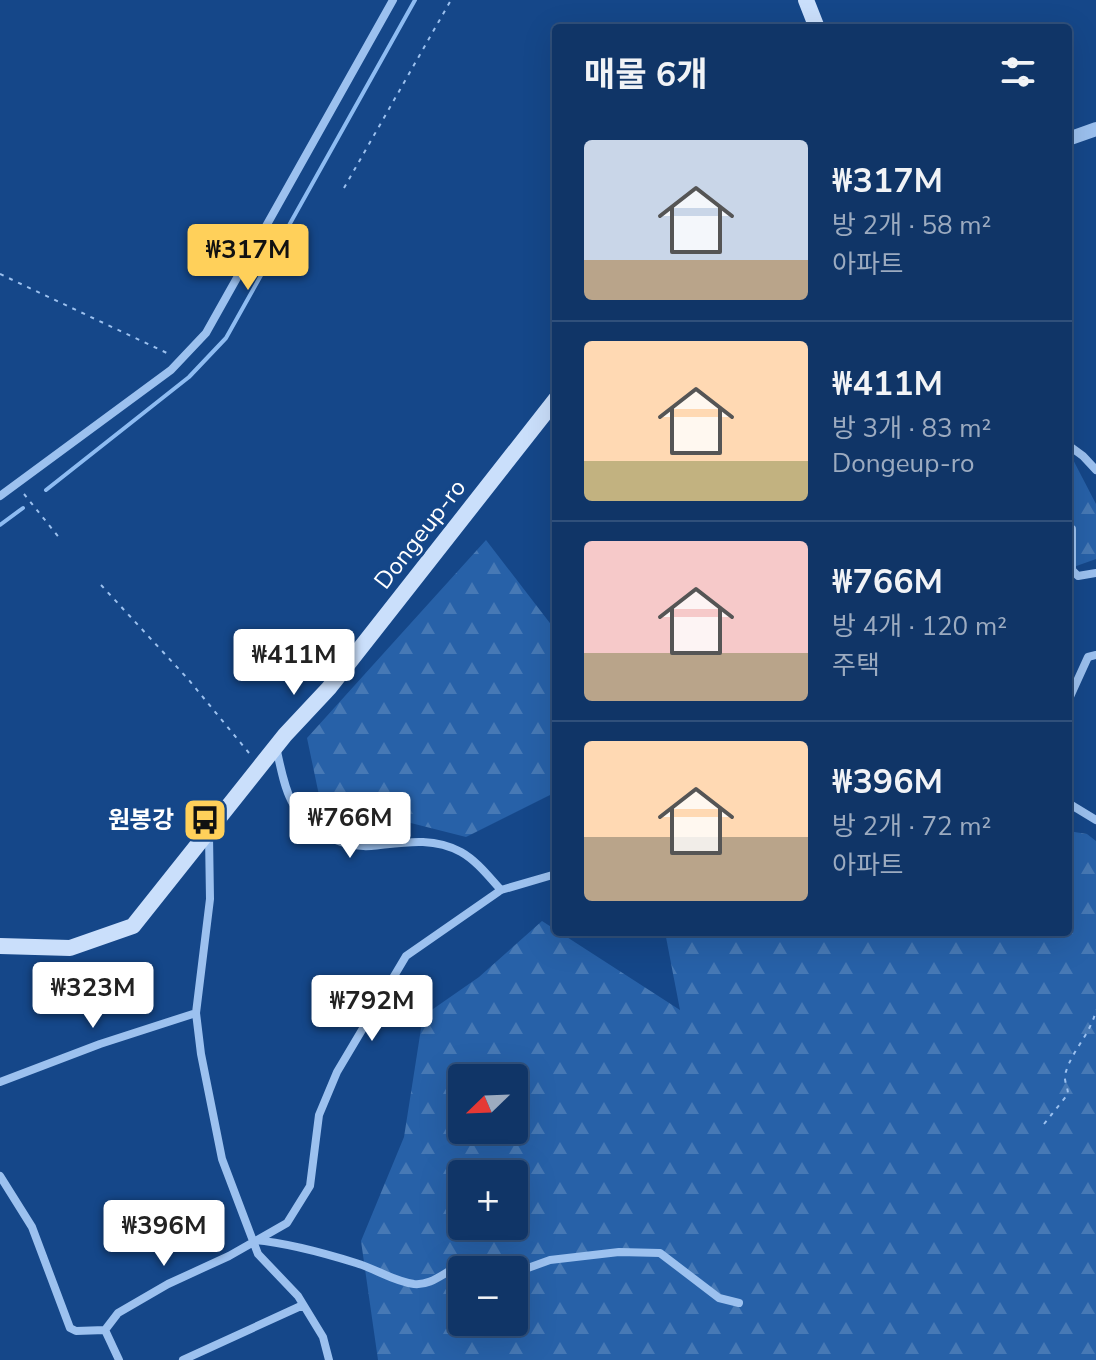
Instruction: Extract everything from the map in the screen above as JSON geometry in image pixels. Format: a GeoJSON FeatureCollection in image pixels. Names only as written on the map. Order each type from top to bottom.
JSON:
{"type":"FeatureCollection","features":[{"type":"Feature","properties":{"kind":"main road"},"geometry":{"type":"LineString","coordinates":[[806,0],[815,24]]}},
{"type":"Feature","properties":{"kind":"main road","name":"Dongeup-ro"},"geometry":{"type":"LineString","coordinates":[[0,946],[70,948],[133,926],[276,746],[329,688],[552,404]]}},
{"type":"Feature","properties":{"kind":"street"},"geometry":{"type":"LineString","coordinates":[[0,496],[179,363],[206,333],[393,0]]}},
{"type":"Feature","properties":{"kind":"street"},"geometry":{"type":"LineString","coordinates":[[1072,138],[1096,129]]}},
{"type":"Feature","properties":{"kind":"street"},"geometry":{"type":"LineString","coordinates":[[1072,448],[1096,470]]}},
{"type":"Feature","properties":{"kind":"street"},"geometry":{"type":"LineString","coordinates":[[1072,529],[1072,570],[1078,576],[1096,573]]}},
{"type":"Feature","properties":{"kind":"street"},"geometry":{"type":"LineString","coordinates":[[1072,692],[1088,657],[1096,655]]}},
{"type":"Feature","properties":{"kind":"street"},"geometry":{"type":"LineString","coordinates":[[276,746],[286,790],[297,813],[337,843],[367,846],[404,841],[430,843],[460,851],[480,866],[501,890]]}},
{"type":"Feature","properties":{"kind":"street"},"geometry":{"type":"LineString","coordinates":[[1072,805],[1096,820]]}},
{"type":"Feature","properties":{"kind":"street"},"geometry":{"type":"LineString","coordinates":[[209,831],[210,899],[196,1013],[222,1159],[258,1254],[303,1305],[323,1337],[329,1360]]}},
{"type":"Feature","properties":{"kind":"street"},"geometry":{"type":"LineString","coordinates":[[105,1330],[118,1313],[287,1223],[310,1186],[319,1115],[337,1072],[406,956],[501,890],[552,875]]}},
{"type":"Feature","properties":{"kind":"street"},"geometry":{"type":"LineString","coordinates":[[0,1082],[196,1013]]}},
{"type":"Feature","properties":{"kind":"street"},"geometry":{"type":"LineString","coordinates":[[0,1176],[32,1227],[70,1328],[76,1331],[105,1330]]}},
{"type":"Feature","properties":{"kind":"street"},"geometry":{"type":"LineString","coordinates":[[253,1240],[274,1242],[358,1264],[400,1282],[433,1282],[448,1272]]}},
{"type":"Feature","properties":{"kind":"street"},"geometry":{"type":"LineString","coordinates":[[528,1270],[550,1260],[619,1252],[660,1253],[719,1298],[739,1303]]}},
{"type":"Feature","properties":{"kind":"street"},"geometry":{"type":"LineString","coordinates":[[183,1360],[303,1305]]}},
{"type":"Feature","properties":{"kind":"street"},"geometry":{"type":"LineString","coordinates":[[105,1330],[119,1360]]}},
{"type":"Feature","properties":{"kind":"path"},"geometry":{"type":"LineString","coordinates":[[344,188],[451,0]]}},
{"type":"Feature","properties":{"kind":"path"},"geometry":{"type":"LineString","coordinates":[[0,274],[168,353],[179,363]]}},
{"type":"Feature","properties":{"kind":"path"},"geometry":{"type":"LineString","coordinates":[[16,484],[61,540]]}},
{"type":"Feature","properties":{"kind":"path"},"geometry":{"type":"LineString","coordinates":[[101,585],[188,679],[260,766]]}},
{"type":"Feature","properties":{"kind":"path"},"geometry":{"type":"LineString","coordinates":[[1044,1124],[1068,1094],[1064,1078],[1091,1030],[1096,1010]]}},
{"type":"Feature","properties":{"kind":"green space"},"geometry":{"type":"Polygon","coordinates":[[[1072,458],[1096,504],[1096,559],[1072,568],[1072,458]]]}},
{"type":"Feature","properties":{"kind":"green space"},"geometry":{"type":"Polygon","coordinates":[[[486,540],[552,626],[552,794],[466,837],[320,800],[307,738],[486,540]]]}},
{"type":"Feature","properties":{"kind":"green space"},"geometry":{"type":"Polygon","coordinates":[[[1072,832],[1087,834],[1096,841],[1096,1360],[378,1360],[361,1241],[404,1137],[423,1016],[479,977],[542,921],[552,927],[552,936],[565,936],[680,1010],[666,936],[1072,936],[1072,832]]]}},
{"type":"Feature","properties":{"kind":"waterway"},"geometry":{"type":"LineString","coordinates":[[46,490],[189,377],[226,338],[415,0]]}},
{"type":"Feature","properties":{"kind":"waterway"},"geometry":{"type":"LineString","coordinates":[[0,525],[23,508]]}},
{"type":"Feature","properties":{"kind":"place","name":"원봉강"},"geometry":{"type":"Point","coordinates":[205,820]}}]}
